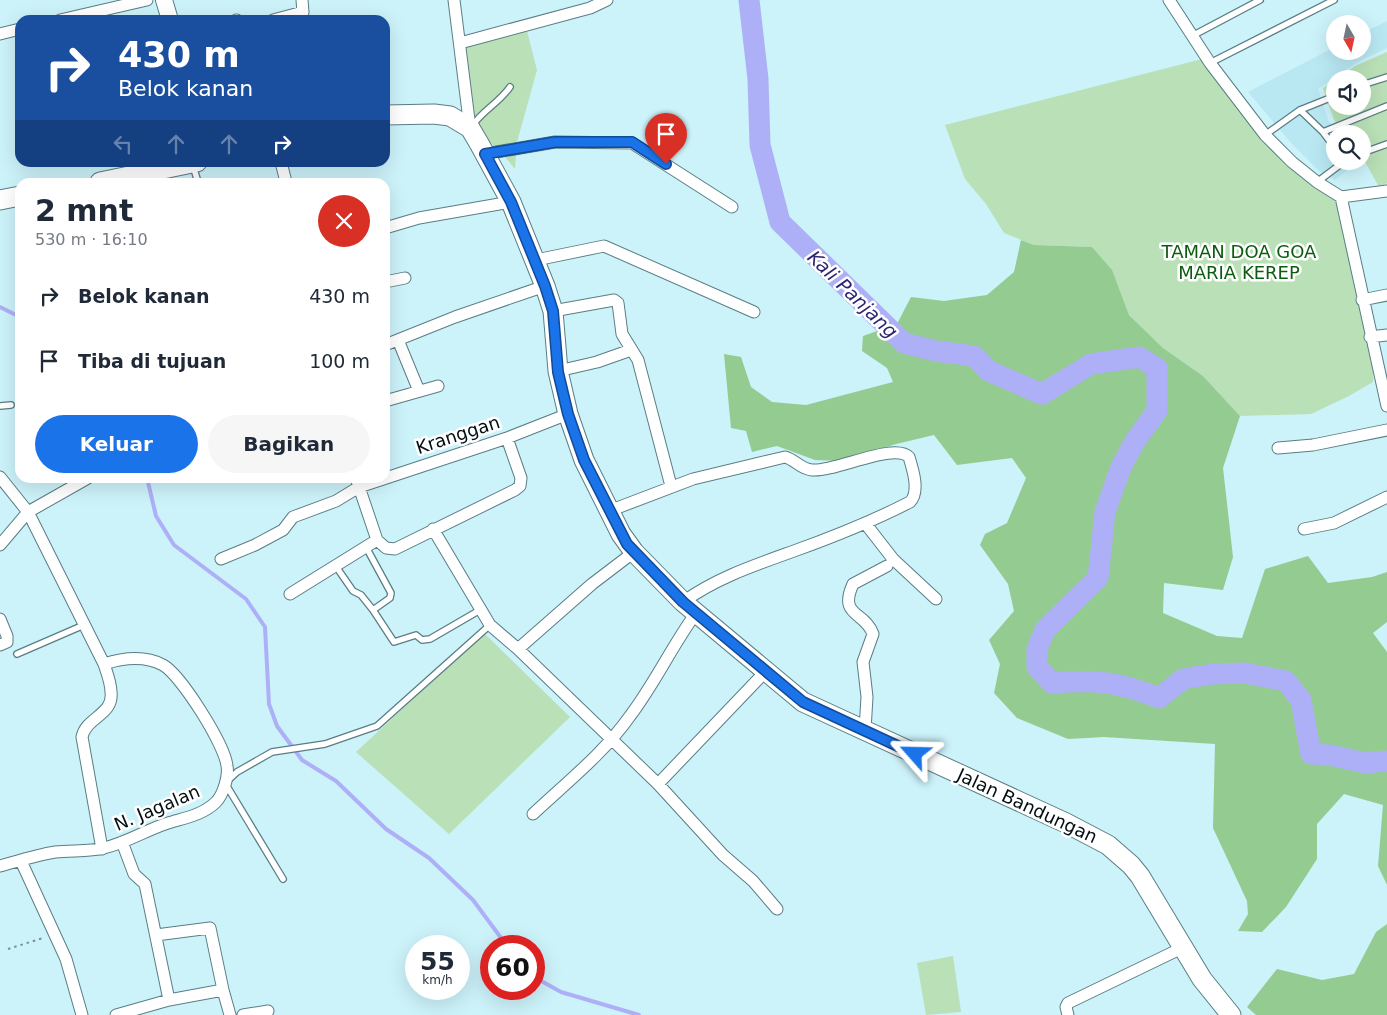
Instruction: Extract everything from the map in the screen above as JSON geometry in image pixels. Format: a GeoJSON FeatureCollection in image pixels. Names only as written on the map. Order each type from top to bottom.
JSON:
{"type":"FeatureCollection","features":[{"type":"Feature","properties":{"kind":"main road"},"geometry":{"type":"LineString","coordinates":[[164,0],[168,15]]}},
{"type":"Feature","properties":{"kind":"main road"},"geometry":{"type":"LineString","coordinates":[[390,116],[434,114],[450,116],[470,128]]}},
{"type":"Feature","properties":{"kind":"main road","name":"Jalan Bandungan"},"geometry":{"type":"LineString","coordinates":[[470,128],[511,202],[536,260],[553,311],[558,372],[568,414],[584,460],[609,511],[634,552],[689,608],[803,702],[1073,827],[1120,853],[1140,876],[1202,979],[1231,1015]]}},
{"type":"Feature","properties":{"kind":"main road"},"geometry":{"type":"LineString","coordinates":[[121,178],[175,167]]}},
{"type":"Feature","properties":{"kind":"main road"},"geometry":{"type":"LineString","coordinates":[[0,200],[15,197]]}},
{"type":"Feature","properties":{"kind":"street"},"geometry":{"type":"LineString","coordinates":[[82,15],[147,0]]}},
{"type":"Feature","properties":{"kind":"street"},"geometry":{"type":"LineString","coordinates":[[292,15],[303,12],[302,0]]}},
{"type":"Feature","properties":{"kind":"street"},"geometry":{"type":"LineString","coordinates":[[454,0],[470,128]]}},
{"type":"Feature","properties":{"kind":"street"},"geometry":{"type":"LineString","coordinates":[[460,43],[590,8],[607,0]]}},
{"type":"Feature","properties":{"kind":"street"},"geometry":{"type":"LineString","coordinates":[[1169,0],[1210,63],[1265,135],[1292,162],[1316,182],[1340,197],[1387,191]]}},
{"type":"Feature","properties":{"kind":"street"},"geometry":{"type":"LineString","coordinates":[[0,34],[15,30]]}},
{"type":"Feature","properties":{"kind":"street"},"geometry":{"type":"LineString","coordinates":[[485,154],[555,142],[632,142],[732,207]]}},
{"type":"Feature","properties":{"kind":"street"},"geometry":{"type":"LineString","coordinates":[[1340,197],[1387,406]]}},
{"type":"Feature","properties":{"kind":"street"},"geometry":{"type":"LineString","coordinates":[[390,227],[419,218],[511,202]]}},
{"type":"Feature","properties":{"kind":"street"},"geometry":{"type":"LineString","coordinates":[[536,260],[604,246],[754,312]]}},
{"type":"Feature","properties":{"kind":"street"},"geometry":{"type":"LineString","coordinates":[[390,281],[406,278]]}},
{"type":"Feature","properties":{"kind":"street"},"geometry":{"type":"LineString","coordinates":[[390,343],[545,286]]}},
{"type":"Feature","properties":{"kind":"street"},"geometry":{"type":"LineString","coordinates":[[1362,300],[1387,296]]}},
{"type":"Feature","properties":{"kind":"street"},"geometry":{"type":"LineString","coordinates":[[553,311],[614,300],[618,303],[622,334],[630,350],[638,360],[671,486]]}},
{"type":"Feature","properties":{"kind":"street"},"geometry":{"type":"LineString","coordinates":[[1370,337],[1387,335]]}},
{"type":"Feature","properties":{"kind":"street"},"geometry":{"type":"LineString","coordinates":[[398,340],[419,391]]}},
{"type":"Feature","properties":{"kind":"street"},"geometry":{"type":"LineString","coordinates":[[558,372],[597,362],[630,350]]}},
{"type":"Feature","properties":{"kind":"street"},"geometry":{"type":"LineString","coordinates":[[390,400],[438,386]]}},
{"type":"Feature","properties":{"kind":"street","name":"Kranggan"},"geometry":{"type":"LineString","coordinates":[[390,472],[507,438],[568,414]]}},
{"type":"Feature","properties":{"kind":"street"},"geometry":{"type":"LineString","coordinates":[[1278,448],[1313,445],[1387,430]]}},
{"type":"Feature","properties":{"kind":"street"},"geometry":{"type":"LineString","coordinates":[[357,483],[378,540],[386,548],[395,549],[520,486],[521,478],[507,438]]}},
{"type":"Feature","properties":{"kind":"street"},"geometry":{"type":"LineString","coordinates":[[533,814],[612,738],[647,692],[677,640],[689,608],[703,588],[726,577],[865,523],[914,498],[916,490],[908,455],[899,453],[865,458],[838,467],[813,470],[802,468],[796,461],[785,457],[693,479],[609,511]]}},
{"type":"Feature","properties":{"kind":"street","name":"N. Jagalan"},"geometry":{"type":"LineString","coordinates":[[0,476],[28,512],[104,664],[111,691],[110,705],[104,712],[89,722],[84,729],[82,737],[102,849]]}},
{"type":"Feature","properties":{"kind":"street"},"geometry":{"type":"LineString","coordinates":[[0,545],[28,512],[79,483]]}},
{"type":"Feature","properties":{"kind":"street","name":"Kranggan"},"geometry":{"type":"LineString","coordinates":[[221,559],[255,545],[283,530],[293,517],[336,501],[356,483]]}},
{"type":"Feature","properties":{"kind":"street"},"geometry":{"type":"LineString","coordinates":[[1304,529],[1334,523],[1387,497]]}},
{"type":"Feature","properties":{"kind":"street"},"geometry":{"type":"LineString","coordinates":[[865,523],[893,559],[936,599]]}},
{"type":"Feature","properties":{"kind":"street"},"geometry":{"type":"LineString","coordinates":[[433,529],[490,625],[612,738],[658,784],[723,855],[753,881],[777,909]]}},
{"type":"Feature","properties":{"kind":"street"},"geometry":{"type":"LineString","coordinates":[[290,594],[378,540]]}},
{"type":"Feature","properties":{"kind":"street"},"geometry":{"type":"LineString","coordinates":[[518,649],[592,584],[634,552]]}},
{"type":"Feature","properties":{"kind":"street"},"geometry":{"type":"LineString","coordinates":[[865,730],[868,697],[863,662],[873,634],[871,629],[853,613],[848,600],[853,584],[887,566]]}},
{"type":"Feature","properties":{"kind":"street"},"geometry":{"type":"LineString","coordinates":[[0,619],[7,636],[7,642],[0,645]]}},
{"type":"Feature","properties":{"kind":"street"},"geometry":{"type":"LineString","coordinates":[[104,664],[119,659],[141,658],[163,665],[178,678],[218,744],[227,767],[225,784]]}},
{"type":"Feature","properties":{"kind":"street"},"geometry":{"type":"LineString","coordinates":[[658,784],[765,672]]}},
{"type":"Feature","properties":{"kind":"street","name":"N. Jagalan"},"geometry":{"type":"LineString","coordinates":[[0,866],[54,852],[102,849],[122,842],[147,830],[206,810],[217,801],[225,784]]}},
{"type":"Feature","properties":{"kind":"street"},"geometry":{"type":"LineString","coordinates":[[122,842],[134,874],[145,884],[169,1000]]}},
{"type":"Feature","properties":{"kind":"street"},"geometry":{"type":"LineString","coordinates":[[21,861],[66,960],[82,1015]]}},
{"type":"Feature","properties":{"kind":"street"},"geometry":{"type":"LineString","coordinates":[[156,935],[210,928],[230,1015]]}},
{"type":"Feature","properties":{"kind":"street"},"geometry":{"type":"LineString","coordinates":[[1068,1015],[1066,1007],[1068,1003],[1182,948]]}},
{"type":"Feature","properties":{"kind":"street"},"geometry":{"type":"LineString","coordinates":[[116,1015],[169,1000],[223,990]]}},
{"type":"Feature","properties":{"kind":"street"},"geometry":{"type":"LineString","coordinates":[[243,1015],[268,1011]]}},
{"type":"Feature","properties":{"kind":"lane"},"geometry":{"type":"LineString","coordinates":[[1192,36],[1260,0]]}},
{"type":"Feature","properties":{"kind":"lane"},"geometry":{"type":"LineString","coordinates":[[1210,63],[1334,0]]}},
{"type":"Feature","properties":{"kind":"lane"},"geometry":{"type":"LineString","coordinates":[[1371,82],[1387,77]]}},
{"type":"Feature","properties":{"kind":"lane"},"geometry":{"type":"LineString","coordinates":[[470,128],[481,112],[502,99],[510,87]]}},
{"type":"Feature","properties":{"kind":"lane"},"geometry":{"type":"LineString","coordinates":[[1265,135],[1300,110],[1326,100]]}},
{"type":"Feature","properties":{"kind":"lane"},"geometry":{"type":"LineString","coordinates":[[1323,132],[1387,106]]}},
{"type":"Feature","properties":{"kind":"lane"},"geometry":{"type":"LineString","coordinates":[[1300,110],[1326,136]]}},
{"type":"Feature","properties":{"kind":"lane"},"geometry":{"type":"LineString","coordinates":[[1371,149],[1387,144]]}},
{"type":"Feature","properties":{"kind":"lane"},"geometry":{"type":"LineString","coordinates":[[1316,182],[1333,170]]}},
{"type":"Feature","properties":{"kind":"lane"},"geometry":{"type":"LineString","coordinates":[[0,406],[11,405]]}},
{"type":"Feature","properties":{"kind":"lane"},"geometry":{"type":"LineString","coordinates":[[366,547],[391,594],[390,598],[373,610]]}},
{"type":"Feature","properties":{"kind":"lane"},"geometry":{"type":"LineString","coordinates":[[336,565],[353,591],[361,595],[373,610],[394,642],[416,635],[422,640],[430,639],[480,610]]}},
{"type":"Feature","properties":{"kind":"lane"},"geometry":{"type":"LineString","coordinates":[[17,654],[84,625]]}},
{"type":"Feature","properties":{"kind":"lane"},"geometry":{"type":"LineString","coordinates":[[283,879],[225,784],[237,772],[272,752],[325,744],[377,726],[490,625]]}},
{"type":"Feature","properties":{"kind":"path"},"geometry":{"type":"LineString","coordinates":[[8,949],[54,934]]}},
{"type":"Feature","properties":{"kind":"shaded area"},"geometry":{"type":"Polygon","coordinates":[[[1387,21],[1387,48],[1371,56],[1371,29],[1387,21]]]}},
{"type":"Feature","properties":{"kind":"shaded area"},"geometry":{"type":"Polygon","coordinates":[[[1326,52],[1326,60],[1362,60],[1346,70],[1326,70],[1326,84],[1318,89],[1326,115],[1332,125],[1326,125],[1326,170],[1348,170],[1335,180],[1320,172],[1293,145],[1248,92],[1326,52]]]}},
{"type":"Feature","properties":{"kind":"green space"},"geometry":{"type":"Polygon","coordinates":[[[527,31],[537,70],[517,142],[515,169],[501,152],[474,128],[464,48],[527,31]]]}},
{"type":"Feature","properties":{"kind":"green space"},"geometry":{"type":"Polygon","coordinates":[[[1387,52],[1387,183],[1379,187],[1370,170],[1371,125],[1338,125],[1332,115],[1371,115],[1371,70],[1349,70],[1387,52]]]}},
{"type":"Feature","properties":{"kind":"green space","name":"TAMAN DOA GOA MARIA KEREP"},"geometry":{"type":"Polygon","coordinates":[[[1206,58],[1240,93],[1264,129],[1316,179],[1343,198],[1374,336],[1373,382],[1311,414],[1240,416],[1203,376],[1163,348],[1129,315],[1112,271],[1092,247],[1034,245],[1004,233],[986,204],[965,179],[945,125],[1206,58]]]}},
{"type":"Feature","properties":{"kind":"green space"},"geometry":{"type":"Polygon","coordinates":[[[1326,86],[1326,97],[1323,88],[1326,86]]]}},
{"type":"Feature","properties":{"kind":"green space"},"geometry":{"type":"Polygon","coordinates":[[[1021,240],[1034,245],[1092,247],[1112,270],[1129,315],[1163,348],[1203,376],[1240,416],[1223,468],[1233,557],[1223,590],[1164,583],[1163,613],[1217,636],[1242,638],[1265,569],[1308,556],[1328,583],[1372,577],[1387,572],[1387,622],[1373,633],[1387,652],[1387,885],[1378,866],[1383,805],[1344,794],[1317,824],[1317,859],[1286,907],[1262,932],[1238,931],[1248,914],[1247,901],[1213,828],[1215,744],[1104,737],[1068,739],[1017,718],[994,693],[1000,664],[989,640],[1014,611],[1008,584],[980,545],[985,534],[1007,523],[1026,478],[1012,458],[957,465],[934,435],[896,444],[841,461],[815,460],[777,446],[752,452],[746,431],[731,428],[724,354],[741,357],[751,387],[772,402],[806,405],[893,382],[887,368],[862,351],[863,336],[897,324],[911,297],[944,301],[987,295],[1014,272],[1021,240]]]}},
{"type":"Feature","properties":{"kind":"green space"},"geometry":{"type":"Polygon","coordinates":[[[484,633],[570,717],[449,834],[356,752],[484,633]]]}},
{"type":"Feature","properties":{"kind":"green space"},"geometry":{"type":"Polygon","coordinates":[[[1387,924],[1387,1015],[1256,1015],[1247,1007],[1277,969],[1322,980],[1354,974],[1376,932],[1387,924]]]}},
{"type":"Feature","properties":{"kind":"green space"},"geometry":{"type":"Polygon","coordinates":[[[953,956],[961,1012],[926,1015],[917,963],[953,956]]]}},
{"type":"Feature","properties":{"kind":"waterway","name":"Kali Panjang"},"geometry":{"type":"LineString","coordinates":[[749,0],[758,79],[760,145],[780,222],[904,343],[936,351],[974,356],[989,371],[1042,394],[1091,364],[1139,357],[1157,368],[1157,411],[1135,441],[1121,467],[1105,512],[1098,578],[1045,630],[1037,649],[1037,667],[1052,683],[1106,683],[1131,688],[1159,698],[1183,679],[1212,674],[1245,673],[1286,681],[1301,700],[1311,754],[1330,755],[1365,763],[1387,761]]}},
{"type":"Feature","properties":{"kind":"waterway"},"geometry":{"type":"LineString","coordinates":[[0,307],[15,314]]}},
{"type":"Feature","properties":{"kind":"waterway"},"geometry":{"type":"LineString","coordinates":[[148,483],[156,516],[174,545],[246,599],[265,627],[269,704],[277,726],[302,760],[336,781],[386,829],[429,858],[473,900],[499,935]]}},
{"type":"Feature","properties":{"kind":"waterway"},"geometry":{"type":"LineString","coordinates":[[545,983],[561,992],[639,1015]]}},
{"type":"Feature","properties":{"kind":"route"},"geometry":{"type":"LineString","coordinates":[[666,164],[632,142],[604,144],[555,142],[485,154],[511,202],[545,286],[553,311],[558,372],[568,414],[584,460],[627,544],[683,602],[803,702],[915,754]]}}]}
